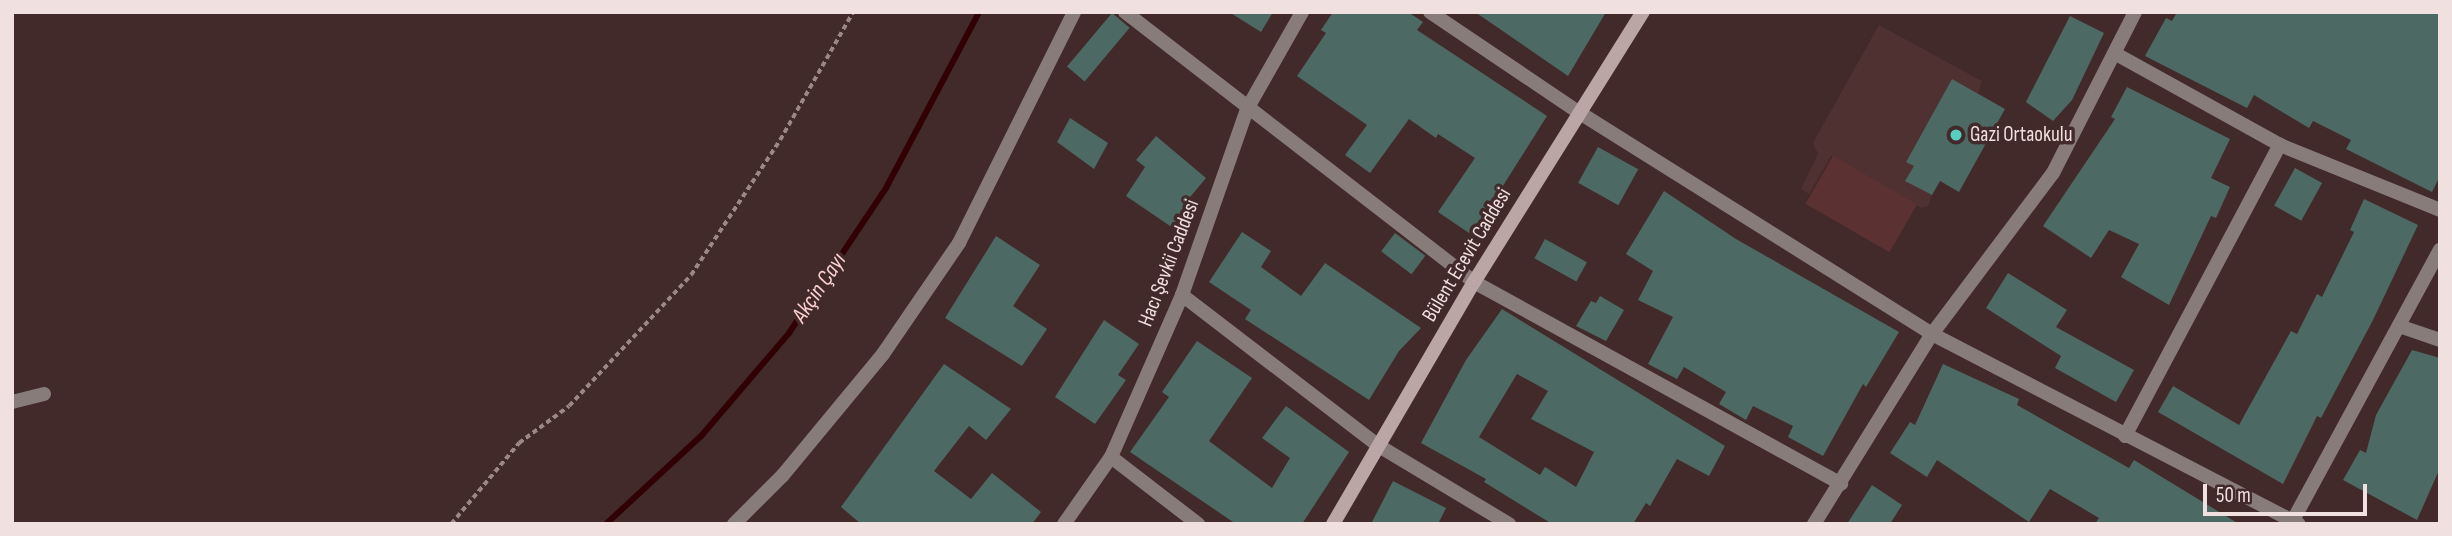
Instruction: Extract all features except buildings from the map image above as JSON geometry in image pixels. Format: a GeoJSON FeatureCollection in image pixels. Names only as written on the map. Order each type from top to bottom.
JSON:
{"type":"FeatureCollection","features":[{"type":"Feature","properties":{"kind":"main road","name":"Bülent Ecevit Caddesi"},"geometry":{"type":"LineString","coordinates":[[1333,524],[1474,282],[1643,12]]}},
{"type":"Feature","properties":{"kind":"street"},"geometry":{"type":"LineString","coordinates":[[734,524],[783,475],[883,354],[959,243],[1074,12]]}},
{"type":"Feature","properties":{"kind":"street"},"geometry":{"type":"LineString","coordinates":[[1125,12],[1474,282],[1841,484]]}},
{"type":"Feature","properties":{"kind":"street","name":"Hacı Şevkii Caddesi"},"geometry":{"type":"LineString","coordinates":[[1064,524],[1111,457],[1182,295],[1247,109],[1302,12]]}},
{"type":"Feature","properties":{"kind":"street"},"geometry":{"type":"LineString","coordinates":[[1430,12],[1580,113],[1932,334],[2294,523],[2440,250]]}},
{"type":"Feature","properties":{"kind":"street"},"geometry":{"type":"LineString","coordinates":[[1814,524],[1932,334],[2053,173],[2116,54],[2135,12]]}},
{"type":"Feature","properties":{"kind":"street"},"geometry":{"type":"LineString","coordinates":[[2116,54],[2280,145],[2440,210]]}},
{"type":"Feature","properties":{"kind":"street"},"geometry":{"type":"LineString","coordinates":[[2125,436],[2280,145]]}},
{"type":"Feature","properties":{"kind":"street"},"geometry":{"type":"LineString","coordinates":[[1182,295],[1379,446],[1509,524]]}},
{"type":"Feature","properties":{"kind":"street"},"geometry":{"type":"LineString","coordinates":[[2399,326],[2440,340]]}},
{"type":"Feature","properties":{"kind":"street"},"geometry":{"type":"LineString","coordinates":[[12,402],[44,394]]}},
{"type":"Feature","properties":{"kind":"street"},"geometry":{"type":"LineString","coordinates":[[1111,457],[1198,524]]}},
{"type":"Feature","properties":{"kind":"path"},"geometry":{"type":"LineString","coordinates":[[451,524],[519,443],[569,406],[691,275],[780,140],[853,12]]}},
{"type":"Feature","properties":{"kind":"shaded area"},"geometry":{"type":"Polygon","coordinates":[[[1879,25],[1982,81],[1978,94],[1952,79],[1906,161],[1914,166],[1906,181],[1932,195],[1928,206],[1921,208],[1831,156],[1809,194],[1801,189],[1818,154],[1813,143],[1879,25]]]}},
{"type":"Feature","properties":{"kind":"shaded area"},"geometry":{"type":"Polygon","coordinates":[[[1833,156],[1917,204],[1890,252],[1806,204],[1833,156]]]}},
{"type":"Feature","properties":{"kind":"waterway","name":"Akçin Çayı"},"geometry":{"type":"LineString","coordinates":[[606,524],[702,435],[789,333],[886,188],[979,12]]}},
{"type":"Feature","properties":{"kind":"place","name":"Gazi Ortaokulu"},"geometry":{"type":"Point","coordinates":[1956,135]}}]}
